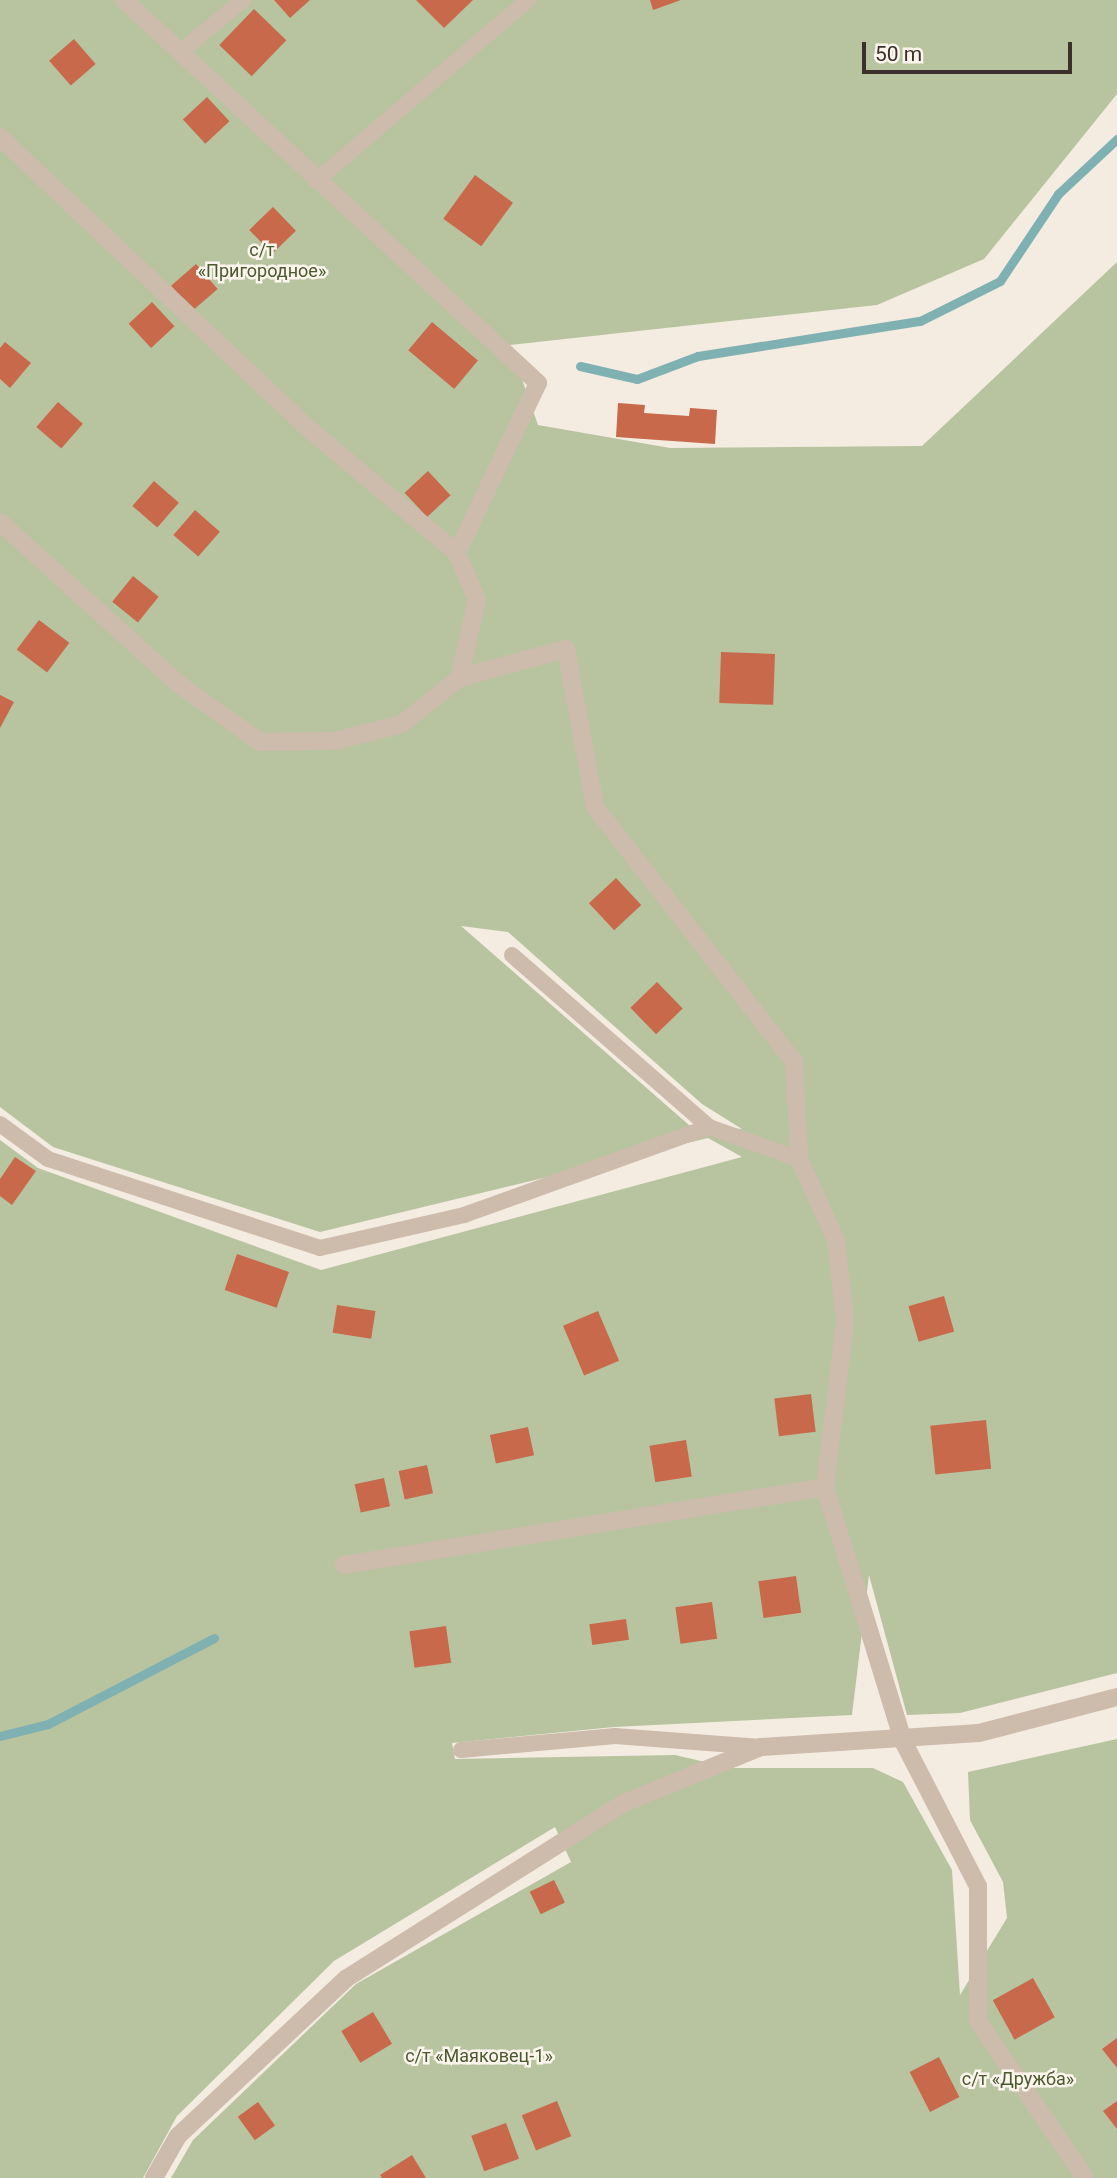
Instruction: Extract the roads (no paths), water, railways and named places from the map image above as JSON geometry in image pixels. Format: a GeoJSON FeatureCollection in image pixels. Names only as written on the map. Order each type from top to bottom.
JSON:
{"type":"FeatureCollection","features":[{"type":"Feature","properties":{"kind":"street"},"geometry":{"type":"LineString","coordinates":[[124,0],[316,181],[538,383],[457,552]]}},
{"type":"Feature","properties":{"kind":"street"},"geometry":{"type":"LineString","coordinates":[[0,137],[302,423],[457,552],[477,600],[459,678]]}},
{"type":"Feature","properties":{"kind":"street"},"geometry":{"type":"LineString","coordinates":[[0,522],[180,685],[260,742],[334,741],[401,724],[459,678],[566,649],[595,807],[794,1062],[799,1159],[836,1240],[845,1320],[825,1487],[903,1741],[978,1886],[978,2021],[1085,2178]]}},
{"type":"Feature","properties":{"kind":"street"},"geometry":{"type":"LineString","coordinates":[[344,1565],[825,1487]]}},
{"type":"Feature","properties":{"kind":"street"},"geometry":{"type":"LineString","coordinates":[[154,2178],[178,2136],[347,1978],[624,1803],[761,1747],[903,1741],[979,1733],[1117,1697]]}},
{"type":"Feature","properties":{"kind":"lane"},"geometry":{"type":"LineString","coordinates":[[179,53],[243,0]]}},
{"type":"Feature","properties":{"kind":"lane"},"geometry":{"type":"LineString","coordinates":[[316,181],[528,0]]}},
{"type":"Feature","properties":{"kind":"lane"},"geometry":{"type":"LineString","coordinates":[[512,955],[709,1127],[799,1159]]}},
{"type":"Feature","properties":{"kind":"lane"},"geometry":{"type":"LineString","coordinates":[[0,1124],[48,1159],[320,1248],[464,1214],[709,1127]]}},
{"type":"Feature","properties":{"kind":"lane"},"geometry":{"type":"LineString","coordinates":[[461,1750],[615,1736],[761,1747]]}},
{"type":"Feature","properties":{"kind":"waterway"},"geometry":{"type":"LineString","coordinates":[[580,366],[637,379],[698,356],[920,321],[1000,281],[1058,194],[1117,139]]}},
{"type":"Feature","properties":{"kind":"waterway"},"geometry":{"type":"LineString","coordinates":[[0,1736],[48,1724],[214,1638]]}},
{"type":"Feature","properties":{"kind":"park label","name":"с/т «Пригородное»"},"geometry":{"type":"Point","coordinates":[262,261]}},
{"type":"Feature","properties":{"kind":"park label","name":"с/т «Маяковец-1»"},"geometry":{"type":"Point","coordinates":[479,2056]}},
{"type":"Feature","properties":{"kind":"park label","name":"с/т «Дружба»"},"geometry":{"type":"Point","coordinates":[1018,2079]}}]}
